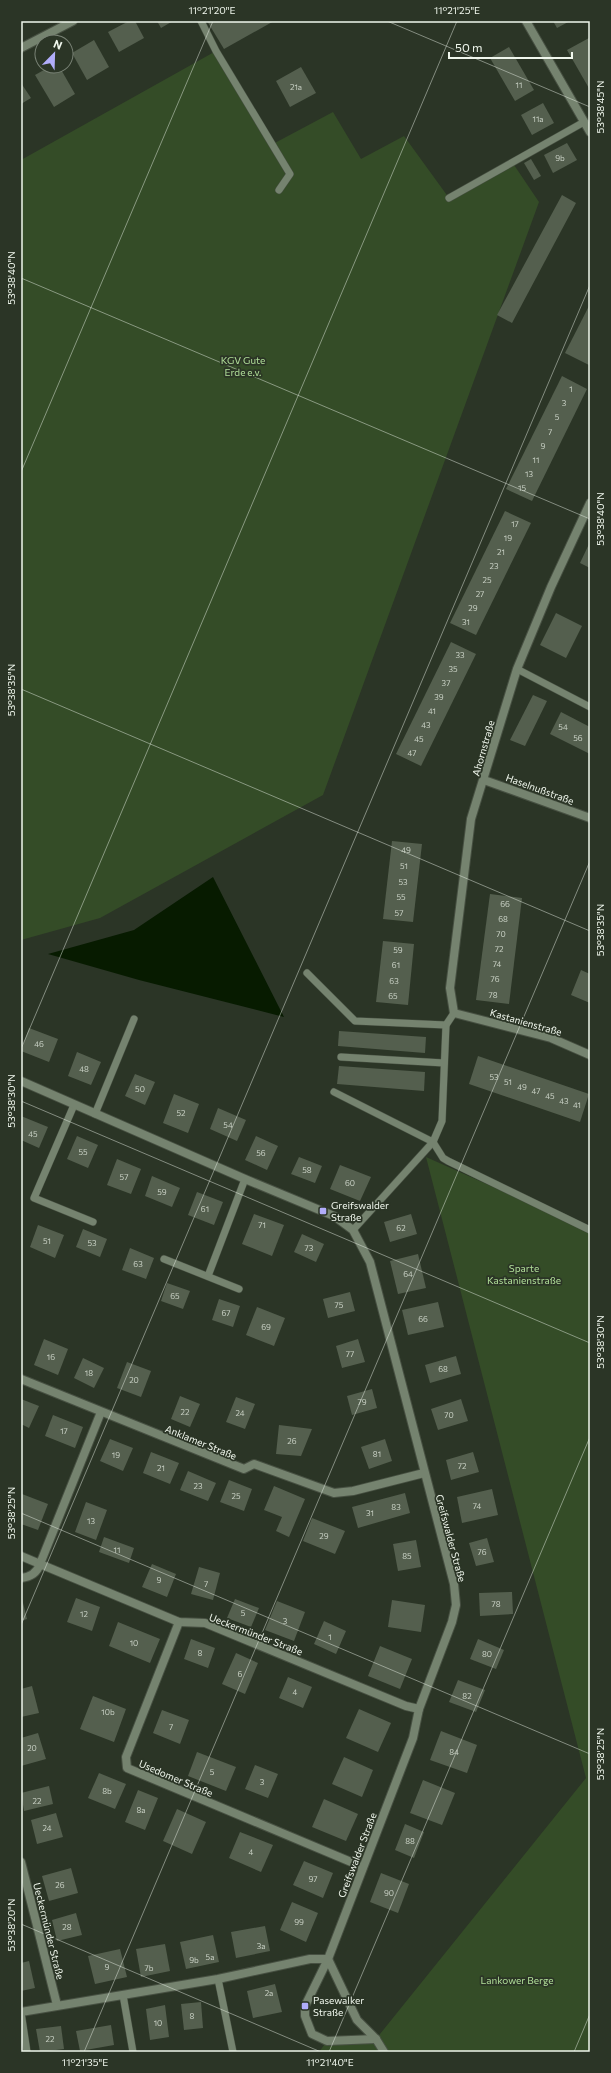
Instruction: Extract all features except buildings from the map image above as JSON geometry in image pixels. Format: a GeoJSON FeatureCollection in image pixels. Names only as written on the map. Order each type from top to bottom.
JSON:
{"type":"FeatureCollection","features":[{"type":"Feature","properties":{"kind":"street"},"geometry":{"type":"LineString","coordinates":[[21,48],[73,21]]}},
{"type":"Feature","properties":{"kind":"street"},"geometry":{"type":"LineString","coordinates":[[526,21],[590,132]]}},
{"type":"Feature","properties":{"kind":"street","name":"Ahornstraße"},"geometry":{"type":"LineString","coordinates":[[454,1013],[450,988],[472,819],[517,669],[551,587],[589,506]]}},
{"type":"Feature","properties":{"kind":"street","name":"Haselnußstraße"},"geometry":{"type":"LineString","coordinates":[[484,780],[590,818]]}},
{"type":"Feature","properties":{"kind":"street","name":"Kastanienstraße"},"geometry":{"type":"LineString","coordinates":[[454,1013],[551,1038],[590,1055]]}},
{"type":"Feature","properties":{"kind":"street","name":"Greifswalder Straße"},"geometry":{"type":"LineString","coordinates":[[21,1081],[245,1180],[334,1216],[353,1230],[370,1262],[454,1584],[456,1605],[452,1622],[419,1709],[413,1738],[328,1959],[305,2006],[305,2016],[312,2034],[327,2041],[376,2039]]}},
{"type":"Feature","properties":{"kind":"street","name":"Anklamer Straße"},"geometry":{"type":"LineString","coordinates":[[21,1379],[244,1470],[254,1464],[334,1493],[353,1491],[424,1473]]}},
{"type":"Feature","properties":{"kind":"street"},"geometry":{"type":"LineString","coordinates":[[21,1578],[28,1577],[37,1571],[101,1412]]}},
{"type":"Feature","properties":{"kind":"street","name":"Ueckermünder Straße"},"geometry":{"type":"LineString","coordinates":[[21,1556],[179,1622],[205,1623],[406,1706],[419,1709]]}},
{"type":"Feature","properties":{"kind":"street","name":"Usedomer Straße"},"geometry":{"type":"LineString","coordinates":[[179,1622],[126,1757],[127,1768],[363,1867]]}},
{"type":"Feature","properties":{"kind":"street","name":"Ueckermünder Straße"},"geometry":{"type":"LineString","coordinates":[[21,1862],[58,2005]]}},
{"type":"Feature","properties":{"kind":"street"},"geometry":{"type":"LineString","coordinates":[[21,2012],[218,1979],[310,1958],[328,1959],[357,2020],[376,2039],[384,2052]]}},
{"type":"Feature","properties":{"kind":"lane"},"geometry":{"type":"LineString","coordinates":[[201,21],[216,52],[290,174],[279,190]]}},
{"type":"Feature","properties":{"kind":"lane"},"geometry":{"type":"LineString","coordinates":[[449,198],[584,122]]}},
{"type":"Feature","properties":{"kind":"lane"},"geometry":{"type":"LineString","coordinates":[[517,669],[590,707]]}},
{"type":"Feature","properties":{"kind":"lane"},"geometry":{"type":"LineString","coordinates":[[307,973],[355,1021],[446,1025]]}},
{"type":"Feature","properties":{"kind":"lane"},"geometry":{"type":"LineString","coordinates":[[353,1230],[410,1165],[433,1142],[442,1121],[446,1025],[454,1013]]}},
{"type":"Feature","properties":{"kind":"lane"},"geometry":{"type":"LineString","coordinates":[[95,1114],[134,1019]]}},
{"type":"Feature","properties":{"kind":"lane"},"geometry":{"type":"LineString","coordinates":[[341,1057],[444,1063]]}},
{"type":"Feature","properties":{"kind":"lane"},"geometry":{"type":"LineString","coordinates":[[334,1092],[433,1142],[443,1158],[448,1161],[590,1230]]}},
{"type":"Feature","properties":{"kind":"lane"},"geometry":{"type":"LineString","coordinates":[[74,1105],[34,1198],[93,1222]]}},
{"type":"Feature","properties":{"kind":"lane"},"geometry":{"type":"LineString","coordinates":[[208,1276],[245,1180]]}},
{"type":"Feature","properties":{"kind":"lane"},"geometry":{"type":"LineString","coordinates":[[164,1259],[239,1289]]}},
{"type":"Feature","properties":{"kind":"lane"},"geometry":{"type":"LineString","coordinates":[[218,1979],[233,2052]]}},
{"type":"Feature","properties":{"kind":"lane"},"geometry":{"type":"LineString","coordinates":[[123,1994],[134,2052]]}},
{"type":"Feature","properties":{"kind":"lane"},"geometry":{"type":"LineString","coordinates":[[21,2012],[27,2052]]}},
{"type":"Feature","properties":{"kind":"green space","name":"KGV Gute Erde e.v."},"geometry":{"type":"Polygon","coordinates":[[[216,51],[271,145],[333,112],[361,159],[404,136],[449,198],[512,162],[539,202],[323,795],[100,918],[21,940],[21,160],[216,51]]]}},
{"type":"Feature","properties":{"kind":"green space"},"geometry":{"type":"Polygon","coordinates":[[[426,1157],[590,1230],[590,2052],[319,2052],[327,2041],[376,2039],[586,1778],[426,1157]]]}},
{"type":"Feature","properties":{"kind":"shaded area"},"geometry":{"type":"Polygon","coordinates":[[[213,877],[284,1017],[139,980],[48,954],[134,930],[213,877]]]}},
{"type":"Feature","properties":{"kind":"place","name":"Greifswalder Straße"},"geometry":{"type":"Point","coordinates":[323,1211]}},
{"type":"Feature","properties":{"kind":"place","name":"Pasewalker Straße"},"geometry":{"type":"Point","coordinates":[305,2006]}},
{"type":"Feature","properties":{"kind":"park label","name":"Sparte Kastanienstraße"},"geometry":{"type":"Point","coordinates":[524,1274]}},
{"type":"Feature","properties":{"kind":"park label","name":"Lankower Berge"},"geometry":{"type":"Point","coordinates":[517,1980]}}]}
